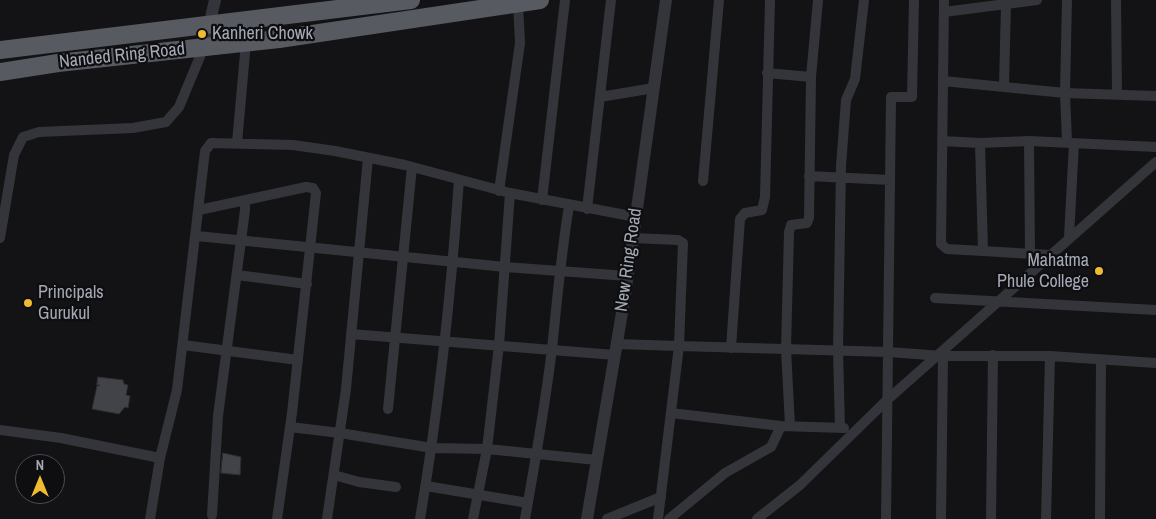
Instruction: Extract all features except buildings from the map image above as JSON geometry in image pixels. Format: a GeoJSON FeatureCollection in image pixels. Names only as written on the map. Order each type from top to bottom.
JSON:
{"type":"FeatureCollection","features":[{"type":"Feature","properties":{"kind":"highway"},"geometry":{"type":"LineString","coordinates":[[0,50],[209,25],[360,4],[410,0]]}},
{"type":"Feature","properties":{"kind":"highway","name":"Nanded Ring Road"},"geometry":{"type":"LineString","coordinates":[[0,72],[246,42],[540,0]]}},
{"type":"Feature","properties":{"kind":"street"},"geometry":{"type":"LineString","coordinates":[[0,238],[14,155],[23,138],[39,132],[133,128],[166,122],[179,107],[204,47],[215,0]]}},
{"type":"Feature","properties":{"kind":"street"},"geometry":{"type":"LineString","coordinates":[[542,200],[565,0]]}},
{"type":"Feature","properties":{"kind":"street"},"geometry":{"type":"LineString","coordinates":[[587,209],[611,0]]}},
{"type":"Feature","properties":{"kind":"street","name":"New Ring Road"},"geometry":{"type":"LineString","coordinates":[[587,519],[633,238],[666,0]]}},
{"type":"Feature","properties":{"kind":"street"},"geometry":{"type":"LineString","coordinates":[[704,181],[719,0]]}},
{"type":"Feature","properties":{"kind":"street"},"geometry":{"type":"LineString","coordinates":[[731,348],[740,219],[745,213],[759,212],[764,207],[770,0]]}},
{"type":"Feature","properties":{"kind":"street"},"geometry":{"type":"LineString","coordinates":[[669,519],[725,473],[771,447],[785,426],[790,227],[794,223],[808,222],[811,77],[818,0]]}},
{"type":"Feature","properties":{"kind":"street"},"geometry":{"type":"LineString","coordinates":[[840,428],[838,350],[841,177],[846,100],[855,79],[864,0]]}},
{"type":"Feature","properties":{"kind":"street"},"geometry":{"type":"LineString","coordinates":[[886,519],[890,97],[912,97],[914,0]]}},
{"type":"Feature","properties":{"kind":"street"},"geometry":{"type":"LineString","coordinates":[[944,0],[941,244],[947,249],[1049,255]]}},
{"type":"Feature","properties":{"kind":"street"},"geometry":{"type":"LineString","coordinates":[[944,12],[1037,0]]}},
{"type":"Feature","properties":{"kind":"street"},"geometry":{"type":"LineString","coordinates":[[1067,0],[1065,93],[1070,142],[1069,237]]}},
{"type":"Feature","properties":{"kind":"street"},"geometry":{"type":"LineString","coordinates":[[1116,0],[1117,94]]}},
{"type":"Feature","properties":{"kind":"street"},"geometry":{"type":"LineString","coordinates":[[499,191],[520,43],[518,4]]}},
{"type":"Feature","properties":{"kind":"street"},"geometry":{"type":"LineString","coordinates":[[1004,85],[1006,4]]}},
{"type":"Feature","properties":{"kind":"street"},"geometry":{"type":"LineString","coordinates":[[237,144],[246,42]]}},
{"type":"Feature","properties":{"kind":"street"},"geometry":{"type":"LineString","coordinates":[[767,73],[811,77]]}},
{"type":"Feature","properties":{"kind":"street"},"geometry":{"type":"LineString","coordinates":[[943,81],[1004,85],[1065,93],[1156,96]]}},
{"type":"Feature","properties":{"kind":"street"},"geometry":{"type":"LineString","coordinates":[[600,97],[654,88]]}},
{"type":"Feature","properties":{"kind":"street"},"geometry":{"type":"LineString","coordinates":[[942,140],[980,143],[1029,140],[1156,147]]}},
{"type":"Feature","properties":{"kind":"street"},"geometry":{"type":"LineString","coordinates":[[1029,140],[1030,253]]}},
{"type":"Feature","properties":{"kind":"street"},"geometry":{"type":"LineString","coordinates":[[150,519],[160,458],[178,390],[207,145],[211,143],[293,145],[412,167],[499,191],[569,206],[636,217]]}},
{"type":"Feature","properties":{"kind":"street"},"geometry":{"type":"LineString","coordinates":[[980,143],[983,251]]}},
{"type":"Feature","properties":{"kind":"street"},"geometry":{"type":"LineString","coordinates":[[328,519],[351,334],[368,158]]}},
{"type":"Feature","properties":{"kind":"street"},"geometry":{"type":"LineString","coordinates":[[757,519],[800,484],[887,400],[1156,162]]}},
{"type":"Feature","properties":{"kind":"street"},"geometry":{"type":"LineString","coordinates":[[388,409],[412,167]]}},
{"type":"Feature","properties":{"kind":"street"},"geometry":{"type":"LineString","coordinates":[[809,176],[890,180]]}},
{"type":"Feature","properties":{"kind":"street"},"geometry":{"type":"LineString","coordinates":[[420,519],[432,448],[446,340],[459,180]]}},
{"type":"Feature","properties":{"kind":"street"},"geometry":{"type":"LineString","coordinates":[[199,210],[300,188],[313,188],[316,193],[312,247],[277,519]]}},
{"type":"Feature","properties":{"kind":"street"},"geometry":{"type":"LineString","coordinates":[[473,519],[487,449],[499,345],[510,193]]}},
{"type":"Feature","properties":{"kind":"street"},"geometry":{"type":"LineString","coordinates":[[212,515],[218,416],[245,200]]}},
{"type":"Feature","properties":{"kind":"street"},"geometry":{"type":"LineString","coordinates":[[525,519],[552,350],[559,271],[569,206]]}},
{"type":"Feature","properties":{"kind":"street"},"geometry":{"type":"LineString","coordinates":[[196,236],[505,267],[627,276]]}},
{"type":"Feature","properties":{"kind":"street"},"geometry":{"type":"LineString","coordinates":[[633,238],[678,240],[683,243],[679,346],[658,519]]}},
{"type":"Feature","properties":{"kind":"street"},"geometry":{"type":"LineString","coordinates":[[237,275],[307,284]]}},
{"type":"Feature","properties":{"kind":"street"},"geometry":{"type":"LineString","coordinates":[[935,298],[1156,310]]}},
{"type":"Feature","properties":{"kind":"street"},"geometry":{"type":"LineString","coordinates":[[351,334],[446,340],[552,350],[679,346],[940,355],[1050,356],[1156,363]]}},
{"type":"Feature","properties":{"kind":"street"},"geometry":{"type":"LineString","coordinates":[[184,345],[298,360]]}},
{"type":"Feature","properties":{"kind":"street"},"geometry":{"type":"LineString","coordinates":[[940,355],[941,519]]}},
{"type":"Feature","properties":{"kind":"street"},"geometry":{"type":"LineString","coordinates":[[991,519],[993,355]]}},
{"type":"Feature","properties":{"kind":"street"},"geometry":{"type":"LineString","coordinates":[[1046,519],[1050,356]]}},
{"type":"Feature","properties":{"kind":"street"},"geometry":{"type":"LineString","coordinates":[[1100,359],[1100,519]]}},
{"type":"Feature","properties":{"kind":"street"},"geometry":{"type":"LineString","coordinates":[[671,413],[785,426],[858,428]]}},
{"type":"Feature","properties":{"kind":"street"},"geometry":{"type":"LineString","coordinates":[[290,427],[432,448],[487,449],[597,460]]}},
{"type":"Feature","properties":{"kind":"street"},"geometry":{"type":"LineString","coordinates":[[0,430],[61,438],[160,458]]}},
{"type":"Feature","properties":{"kind":"street"},"geometry":{"type":"LineString","coordinates":[[334,475],[359,482],[396,487]]}},
{"type":"Feature","properties":{"kind":"street"},"geometry":{"type":"LineString","coordinates":[[426,486],[528,503]]}},
{"type":"Feature","properties":{"kind":"street"},"geometry":{"type":"LineString","coordinates":[[607,519],[661,497]]}},
{"type":"Feature","properties":{"kind":"place","name":"Kanheri Chowk"},"geometry":{"type":"Point","coordinates":[202,34]}},
{"type":"Feature","properties":{"kind":"place","name":"Mahatma Phule College"},"geometry":{"type":"Point","coordinates":[1099,271]}},
{"type":"Feature","properties":{"kind":"place","name":"Principals Gurukul"},"geometry":{"type":"Point","coordinates":[28,303]}}]}
